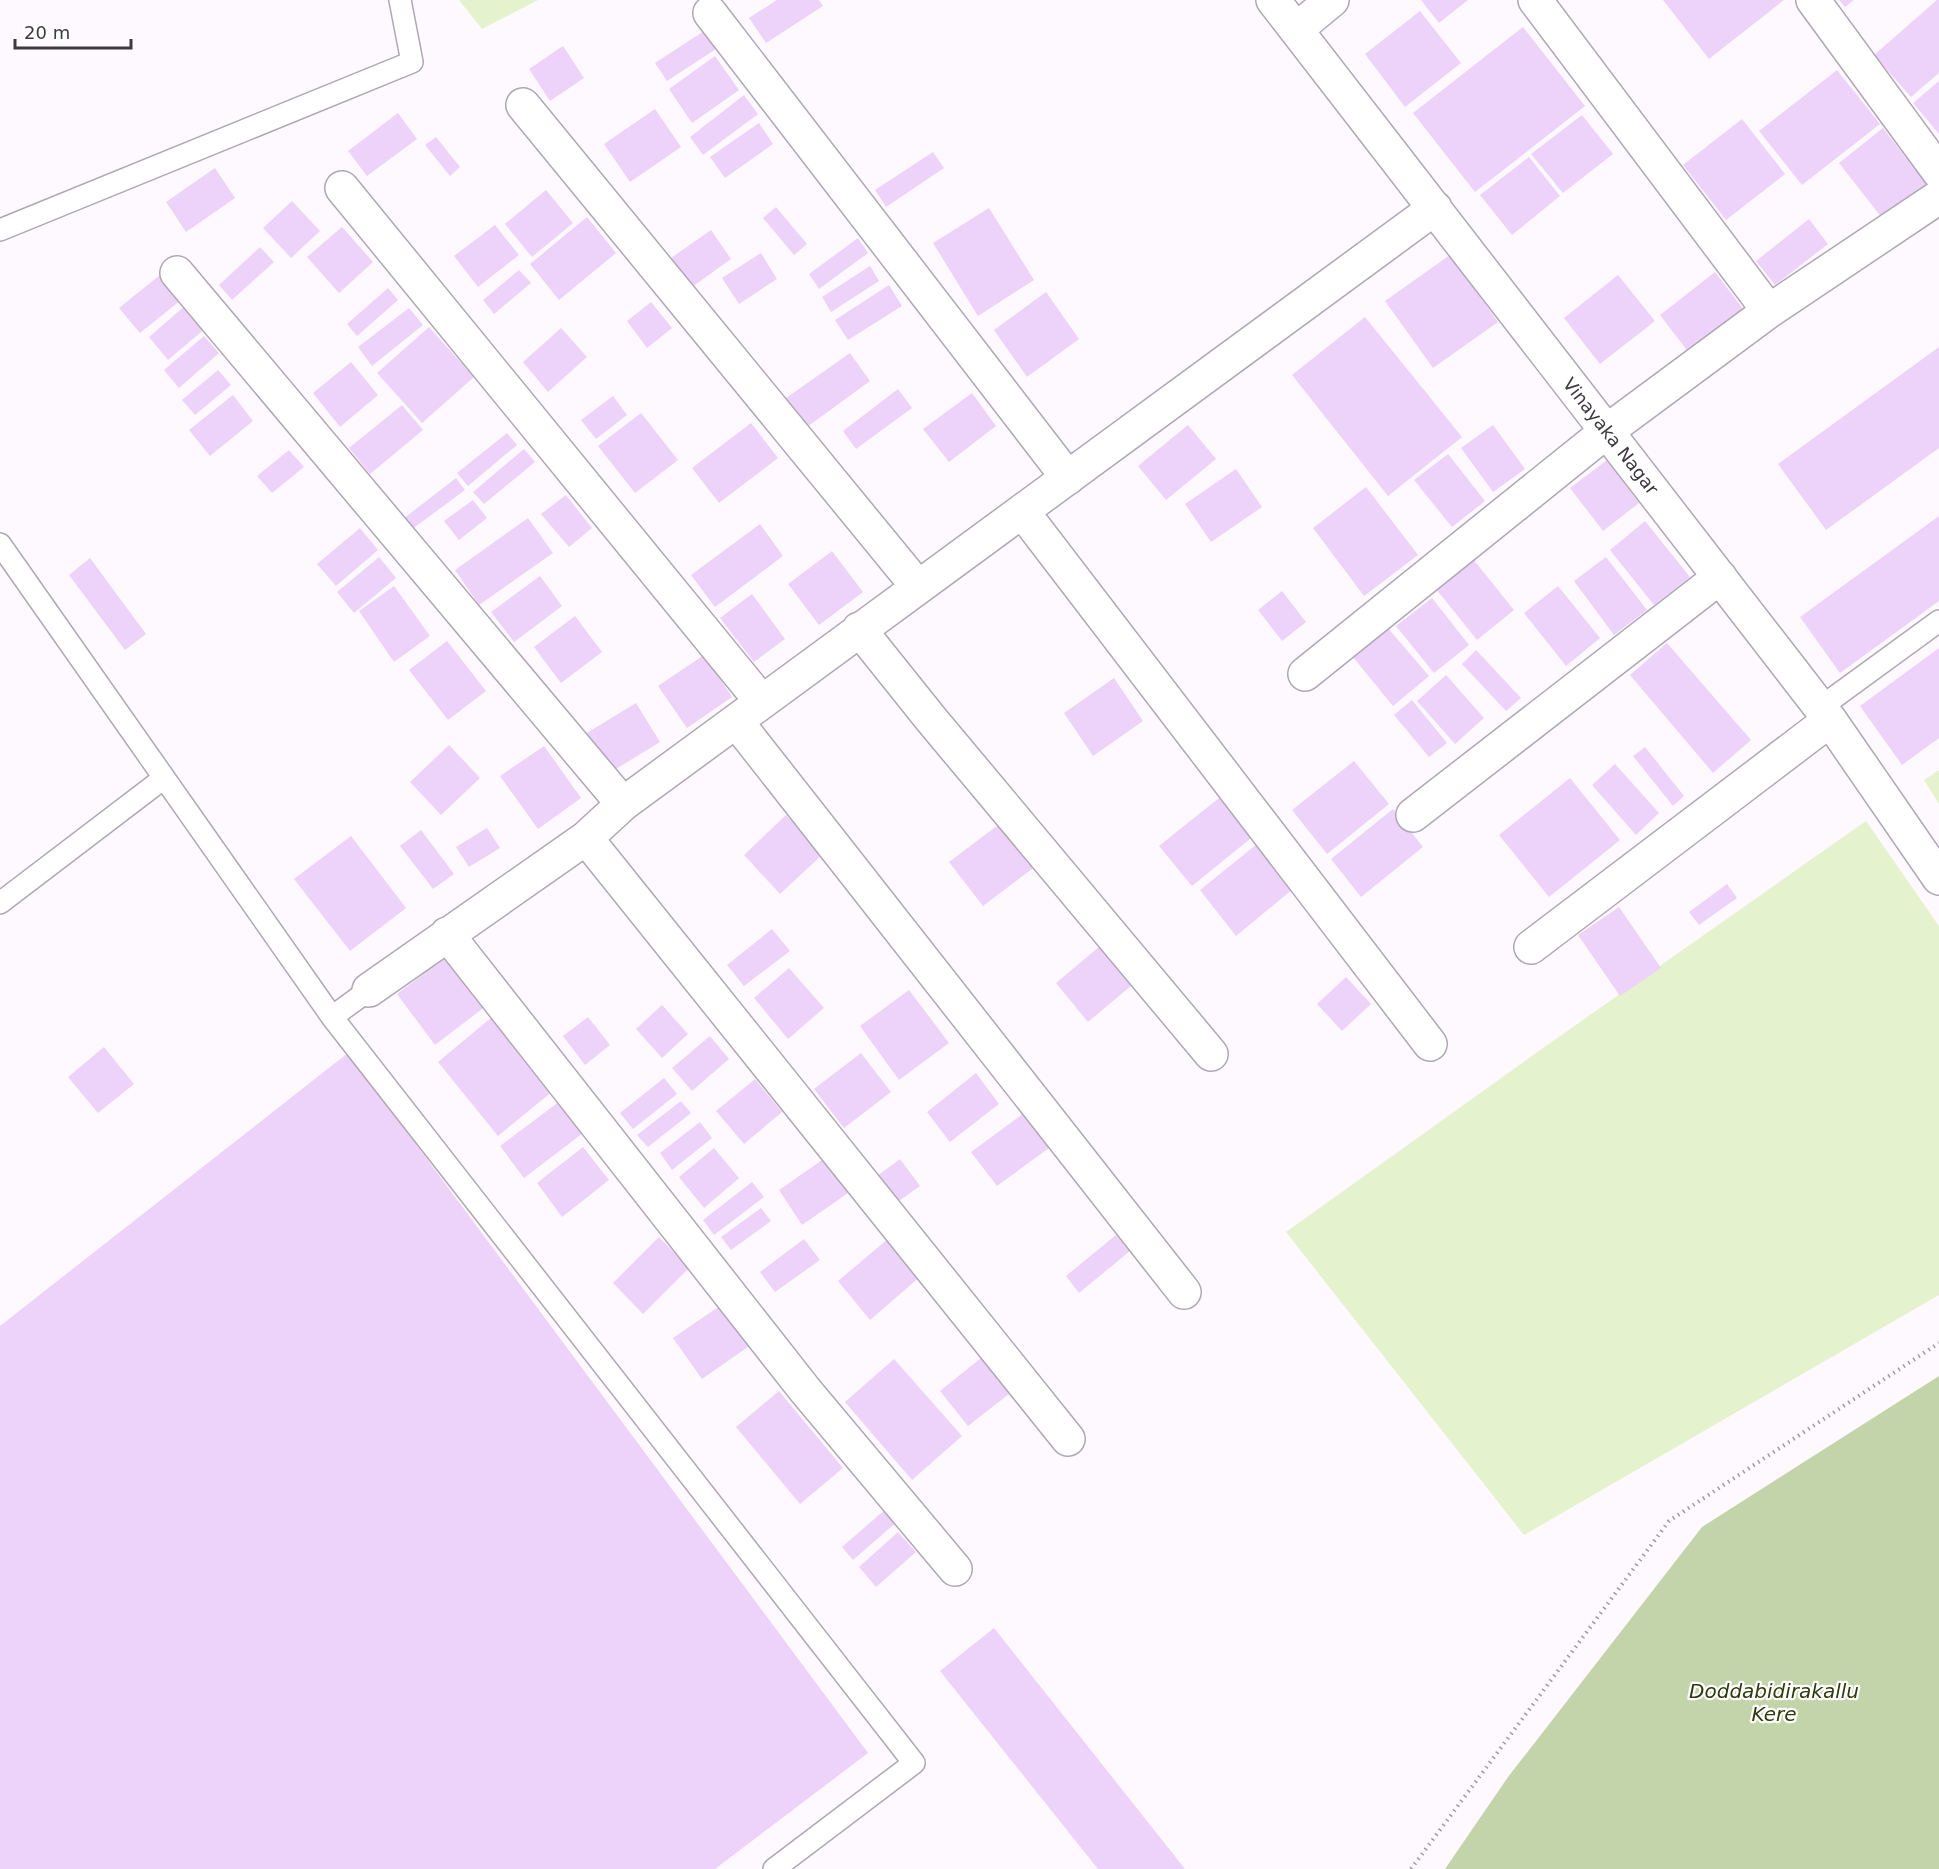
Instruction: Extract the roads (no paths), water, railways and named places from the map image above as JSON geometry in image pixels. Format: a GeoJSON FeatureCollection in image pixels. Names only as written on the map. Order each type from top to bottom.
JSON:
{"type":"FeatureCollection","features":[{"type":"Feature","properties":{"kind":"street","name":"Vinayaka Nagar"},"geometry":{"type":"LineString","coordinates":[[1273,0],[1826,713],[1939,878]]}},
{"type":"Feature","properties":{"kind":"street"},"geometry":{"type":"LineString","coordinates":[[1297,30],[1332,0]]}},
{"type":"Feature","properties":{"kind":"street"},"geometry":{"type":"LineString","coordinates":[[1535,0],[1769,311]]}},
{"type":"Feature","properties":{"kind":"street"},"geometry":{"type":"LineString","coordinates":[[1813,0],[1939,172]]}},
{"type":"Feature","properties":{"kind":"street"},"geometry":{"type":"LineString","coordinates":[[710,14],[1068,478]]}},
{"type":"Feature","properties":{"kind":"street"},"geometry":{"type":"LineString","coordinates":[[523,105],[918,587]]}},
{"type":"Feature","properties":{"kind":"street"},"geometry":{"type":"LineString","coordinates":[[342,188],[762,702]]}},
{"type":"Feature","properties":{"kind":"street"},"geometry":{"type":"LineString","coordinates":[[1305,674],[1607,431],[1769,311],[1939,197]]}},
{"type":"Feature","properties":{"kind":"street"},"geometry":{"type":"LineString","coordinates":[[369,990],[586,837],[623,804],[859,629],[1436,208]]}},
{"type":"Feature","properties":{"kind":"street"},"geometry":{"type":"LineString","coordinates":[[177,273],[623,804]]}},
{"type":"Feature","properties":{"kind":"street"},"geometry":{"type":"LineString","coordinates":[[1022,511],[1430,1044]]}},
{"type":"Feature","properties":{"kind":"street"},"geometry":{"type":"LineString","coordinates":[[1413,815],[1720,577]]}},
{"type":"Feature","properties":{"kind":"street"},"geometry":{"type":"LineString","coordinates":[[859,629],[1211,1054]]}},
{"type":"Feature","properties":{"kind":"street"},"geometry":{"type":"LineString","coordinates":[[1531,947],[1826,713]]}},
{"type":"Feature","properties":{"kind":"street"},"geometry":{"type":"LineString","coordinates":[[736,721],[1184,1292]]}},
{"type":"Feature","properties":{"kind":"street"},"geometry":{"type":"LineString","coordinates":[[586,837],[1068,1439]]}},
{"type":"Feature","properties":{"kind":"street"},"geometry":{"type":"LineString","coordinates":[[447,934],[806,1390],[955,1569]]}},
{"type":"Feature","properties":{"kind":"lane"},"geometry":{"type":"LineString","coordinates":[[0,231],[412,62],[400,0]]}},
{"type":"Feature","properties":{"kind":"lane"},"geometry":{"type":"LineString","coordinates":[[0,544],[332,1017],[914,1763],[774,1869]]}},
{"type":"Feature","properties":{"kind":"lane"},"geometry":{"type":"LineString","coordinates":[[1826,713],[1939,621]]}},
{"type":"Feature","properties":{"kind":"lane"},"geometry":{"type":"LineString","coordinates":[[0,903],[164,778]]}},
{"type":"Feature","properties":{"kind":"lane"},"geometry":{"type":"LineString","coordinates":[[332,1017],[369,990]]}},
{"type":"Feature","properties":{"kind":"water","name":"Doddabidirakallu Kere"},"geometry":{"type":"Polygon","coordinates":[[[1939,1376],[1939,1869],[1445,1869],[1508,1777],[1702,1527],[1939,1376]]]}}]}
